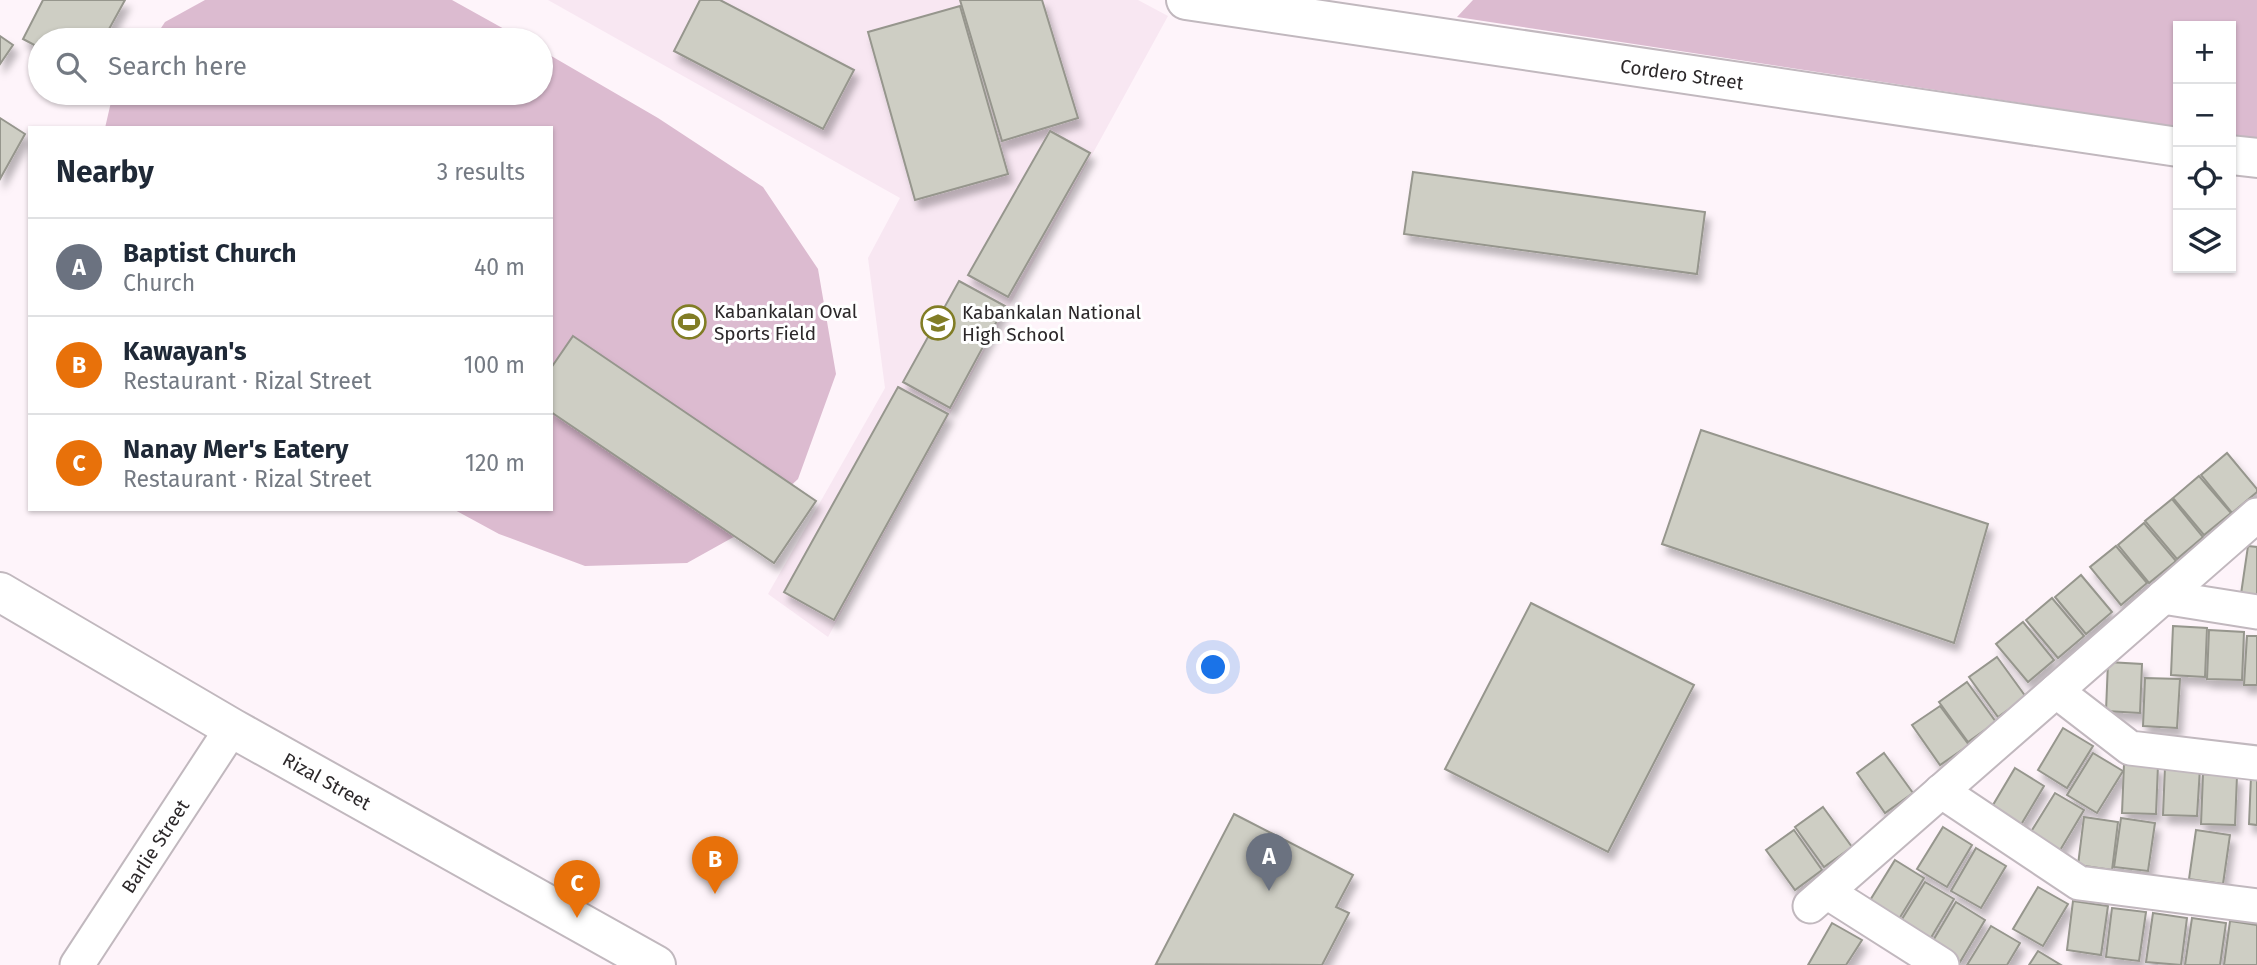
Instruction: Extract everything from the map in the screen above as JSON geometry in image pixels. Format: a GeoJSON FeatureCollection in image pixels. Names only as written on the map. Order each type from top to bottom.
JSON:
{"type":"FeatureCollection","features":[{"type":"Feature","properties":{"kind":"street","name":"Cordero Street"},"geometry":{"type":"LineString","coordinates":[[1186,0],[2173,146]]}},
{"type":"Feature","properties":{"kind":"street"},"geometry":{"type":"LineString","coordinates":[[2236,156],[2257,158]]}},
{"type":"Feature","properties":{"kind":"street"},"geometry":{"type":"LineString","coordinates":[[1942,965],[1818,899],[2257,515]]}},
{"type":"Feature","properties":{"kind":"street","name":"Rizal Street"},"geometry":{"type":"LineString","coordinates":[[0,592],[232,728],[656,965]]}},
{"type":"Feature","properties":{"kind":"street"},"geometry":{"type":"LineString","coordinates":[[2163,597],[2257,612]]}},
{"type":"Feature","properties":{"kind":"street"},"geometry":{"type":"LineString","coordinates":[[2056,691],[2130,748],[2257,764]]}},
{"type":"Feature","properties":{"kind":"street","name":"Barlie Street"},"geometry":{"type":"LineString","coordinates":[[77,965],[232,728]]}},
{"type":"Feature","properties":{"kind":"street"},"geometry":{"type":"LineString","coordinates":[[1941,791],[2079,883],[2257,906]]}},
{"type":"Feature","properties":{"kind":"shaded area"},"geometry":{"type":"Polygon","coordinates":[[[205,0],[452,0],[502,28],[161,28],[165,22],[205,0]]]}},
{"type":"Feature","properties":{"kind":"shaded area","name":"Kabankalan National High School"},"geometry":{"type":"Polygon","coordinates":[[[548,0],[1138,0],[1168,16],[828,637],[768,594],[885,388],[868,258],[900,198],[548,0]]]}},
{"type":"Feature","properties":{"kind":"shaded area"},"geometry":{"type":"Polygon","coordinates":[[[1473,0],[2257,0],[2257,139],[2236,136],[2236,21],[2173,21],[2173,126],[1457,17],[1473,0]]]}},
{"type":"Feature","properties":{"kind":"shaded area","name":"Kabankalan Oval Sports Field"},"geometry":{"type":"Polygon","coordinates":[[[553,57],[658,118],[763,187],[818,269],[836,374],[798,479],[739,534],[687,563],[585,566],[499,534],[457,511],[553,511],[553,126],[105,126],[110,105],[553,105],[553,57]]]}},
{"type":"Feature","properties":{"kind":"building"},"geometry":{"type":"Polygon","coordinates":[[[43,0],[125,0],[110,28],[29,28],[43,0]]]}},
{"type":"Feature","properties":{"kind":"building"},"geometry":{"type":"Polygon","coordinates":[[[700,0],[720,0],[854,70],[823,129],[674,51],[700,0]]]}},
{"type":"Feature","properties":{"kind":"building"},"geometry":{"type":"Polygon","coordinates":[[[960,0],[1042,0],[1078,118],[1002,141],[960,0]]]}},
{"type":"Feature","properties":{"kind":"building"},"geometry":{"type":"Polygon","coordinates":[[[960,6],[1008,174],[915,200],[868,32],[960,6]]]}},
{"type":"Feature","properties":{"kind":"building"},"geometry":{"type":"Polygon","coordinates":[[[28,29],[28,42],[23,39],[28,29]]]}},
{"type":"Feature","properties":{"kind":"building"},"geometry":{"type":"Polygon","coordinates":[[[0,36],[13,45],[0,64],[0,36]]]}},
{"type":"Feature","properties":{"kind":"building"},"geometry":{"type":"Polygon","coordinates":[[[0,118],[25,134],[0,179],[0,118]]]}},
{"type":"Feature","properties":{"kind":"building"},"geometry":{"type":"Polygon","coordinates":[[[1050,131],[1090,153],[1008,297],[968,275],[1050,131]]]}},
{"type":"Feature","properties":{"kind":"building"},"geometry":{"type":"Polygon","coordinates":[[[1413,172],[1705,212],[1697,274],[1404,234],[1413,172]]]}},
{"type":"Feature","properties":{"kind":"building"},"geometry":{"type":"Polygon","coordinates":[[[959,281],[1005,306],[950,408],[903,382],[959,281]]]}},
{"type":"Feature","properties":{"kind":"building"},"geometry":{"type":"Polygon","coordinates":[[[573,336],[816,501],[774,563],[553,413],[553,365],[573,336]]]}},
{"type":"Feature","properties":{"kind":"building"},"geometry":{"type":"Polygon","coordinates":[[[898,387],[948,414],[834,620],[784,592],[898,387]]]}},
{"type":"Feature","properties":{"kind":"building"},"geometry":{"type":"Polygon","coordinates":[[[1701,430],[1988,524],[1954,643],[1662,544],[1701,430]]]}},
{"type":"Feature","properties":{"kind":"building"},"geometry":{"type":"Polygon","coordinates":[[[2227,453],[2257,489],[2257,492],[2232,513],[2201,475],[2227,453]]]}},
{"type":"Feature","properties":{"kind":"building"},"geometry":{"type":"Polygon","coordinates":[[[2199,476],[2231,513],[2204,535],[2173,498],[2199,476]]]}},
{"type":"Feature","properties":{"kind":"building"},"geometry":{"type":"Polygon","coordinates":[[[2172,499],[2203,537],[2177,559],[2145,521],[2172,499]]]}},
{"type":"Feature","properties":{"kind":"building"},"geometry":{"type":"Polygon","coordinates":[[[2144,523],[2176,561],[2149,583],[2118,545],[2144,523]]]}},
{"type":"Feature","properties":{"kind":"building"},"geometry":{"type":"Polygon","coordinates":[[[2116,546],[2147,583],[2121,605],[2090,567],[2116,546]]]}},
{"type":"Feature","properties":{"kind":"building"},"geometry":{"type":"Polygon","coordinates":[[[2248,546],[2257,547],[2257,596],[2241,594],[2248,546]]]}},
{"type":"Feature","properties":{"kind":"building"},"geometry":{"type":"Polygon","coordinates":[[[2081,575],[2112,612],[2086,634],[2055,597],[2081,575]]]}},
{"type":"Feature","properties":{"kind":"building"},"geometry":{"type":"Polygon","coordinates":[[[2052,598],[2084,636],[2058,658],[2026,620],[2052,598]]]}},
{"type":"Feature","properties":{"kind":"building"},"geometry":{"type":"Polygon","coordinates":[[[1531,603],[1694,685],[1608,852],[1445,769],[1531,603]]]}},
{"type":"Feature","properties":{"kind":"building"},"geometry":{"type":"Polygon","coordinates":[[[2023,622],[2054,660],[2028,682],[1996,644],[2023,622]]]}},
{"type":"Feature","properties":{"kind":"building"},"geometry":{"type":"Polygon","coordinates":[[[2173,626],[2207,628],[2205,677],[2171,675],[2173,626]]]}},
{"type":"Feature","properties":{"kind":"building"},"geometry":{"type":"Polygon","coordinates":[[[2209,630],[2244,632],[2242,680],[2207,679],[2209,630]]]}},
{"type":"Feature","properties":{"kind":"building"},"geometry":{"type":"Polygon","coordinates":[[[2247,636],[2257,636],[2257,685],[2244,685],[2247,636]]]}},
{"type":"Feature","properties":{"kind":"building"},"geometry":{"type":"Polygon","coordinates":[[[1997,657],[2026,697],[1998,717],[1969,677],[1997,657]]]}},
{"type":"Feature","properties":{"kind":"building"},"geometry":{"type":"Polygon","coordinates":[[[2108,662],[2142,664],[2140,713],[2106,711],[2108,662]]]}},
{"type":"Feature","properties":{"kind":"building"},"geometry":{"type":"Polygon","coordinates":[[[2145,678],[2180,679],[2177,728],[2143,726],[2145,678]]]}},
{"type":"Feature","properties":{"kind":"building"},"geometry":{"type":"Polygon","coordinates":[[[1967,682],[1996,722],[1968,742],[1939,702],[1967,682]]]}},
{"type":"Feature","properties":{"kind":"building"},"geometry":{"type":"Polygon","coordinates":[[[1940,706],[1969,745],[1940,765],[1912,725],[1940,706]]]}},
{"type":"Feature","properties":{"kind":"building"},"geometry":{"type":"Polygon","coordinates":[[[2063,728],[2093,746],[2067,788],[2038,770],[2063,728]]]}},
{"type":"Feature","properties":{"kind":"building"},"geometry":{"type":"Polygon","coordinates":[[[1884,753],[1913,793],[1885,813],[1857,773],[1884,753]]]}},
{"type":"Feature","properties":{"kind":"building"},"geometry":{"type":"Polygon","coordinates":[[[2093,753],[2123,771],[2097,813],[2067,795],[2093,753]]]}},
{"type":"Feature","properties":{"kind":"building"},"geometry":{"type":"Polygon","coordinates":[[[2124,764],[2158,765],[2156,814],[2122,813],[2124,764]]]}},
{"type":"Feature","properties":{"kind":"building"},"geometry":{"type":"Polygon","coordinates":[[[2165,766],[2200,768],[2197,816],[2163,815],[2165,766]]]}},
{"type":"Feature","properties":{"kind":"building"},"geometry":{"type":"Polygon","coordinates":[[[2015,768],[2044,786],[2019,828],[1990,810],[2015,768]]]}},
{"type":"Feature","properties":{"kind":"building"},"geometry":{"type":"Polygon","coordinates":[[[2203,774],[2237,776],[2235,825],[2201,824],[2203,774]]]}},
{"type":"Feature","properties":{"kind":"building"},"geometry":{"type":"Polygon","coordinates":[[[2251,776],[2257,776],[2257,825],[2249,824],[2251,776]]]}},
{"type":"Feature","properties":{"kind":"building"},"geometry":{"type":"Polygon","coordinates":[[[2055,793],[2084,810],[2059,852],[2029,835],[2055,793]]]}},
{"type":"Feature","properties":{"kind":"building"},"geometry":{"type":"Polygon","coordinates":[[[1823,807],[1852,847],[1824,867],[1795,827],[1823,807]]]}},
{"type":"Feature","properties":{"kind":"building"},"geometry":{"type":"Polygon","coordinates":[[[1234,814],[1353,875],[1336,907],[1349,913],[1322,965],[1156,964],[1234,814]]]}},
{"type":"Feature","properties":{"kind":"building"},"geometry":{"type":"Polygon","coordinates":[[[2084,817],[2118,822],[2112,870],[2078,865],[2084,817]]]}},
{"type":"Feature","properties":{"kind":"building"},"geometry":{"type":"Polygon","coordinates":[[[2121,818],[2155,823],[2148,871],[2114,867],[2121,818]]]}},
{"type":"Feature","properties":{"kind":"building"},"geometry":{"type":"Polygon","coordinates":[[[1943,827],[1972,845],[1947,887],[1917,869],[1943,827]]]}},
{"type":"Feature","properties":{"kind":"building"},"geometry":{"type":"Polygon","coordinates":[[[1794,830],[1822,870],[1795,890],[1766,850],[1794,830]]]}},
{"type":"Feature","properties":{"kind":"building"},"geometry":{"type":"Polygon","coordinates":[[[2196,830],[2230,835],[2223,884],[2189,879],[2196,830]]]}},
{"type":"Feature","properties":{"kind":"building"},"geometry":{"type":"Polygon","coordinates":[[[1976,848],[2006,866],[1981,908],[1951,891],[1976,848]]]}},
{"type":"Feature","properties":{"kind":"building"},"geometry":{"type":"Polygon","coordinates":[[[1895,860],[1924,878],[1899,919],[1869,902],[1895,860]]]}},
{"type":"Feature","properties":{"kind":"building"},"geometry":{"type":"Polygon","coordinates":[[[1925,882],[1954,899],[1929,941],[1899,924],[1925,882]]]}},
{"type":"Feature","properties":{"kind":"building"},"geometry":{"type":"Polygon","coordinates":[[[2038,887],[2068,904],[2043,946],[2013,929],[2038,887]]]}},
{"type":"Feature","properties":{"kind":"building"},"geometry":{"type":"Polygon","coordinates":[[[2073,901],[2108,906],[2101,955],[2067,950],[2073,901]]]}},
{"type":"Feature","properties":{"kind":"building"},"geometry":{"type":"Polygon","coordinates":[[[1956,902],[1985,920],[1960,962],[1931,944],[1956,902]]]}},
{"type":"Feature","properties":{"kind":"building"},"geometry":{"type":"Polygon","coordinates":[[[2112,908],[2146,912],[2139,961],[2106,957],[2112,908]]]}},
{"type":"Feature","properties":{"kind":"building"},"geometry":{"type":"Polygon","coordinates":[[[2153,913],[2187,918],[2181,965],[2146,962],[2153,913]]]}},
{"type":"Feature","properties":{"kind":"building"},"geometry":{"type":"Polygon","coordinates":[[[2192,918],[2226,923],[2220,965],[2185,965],[2192,918]]]}},
{"type":"Feature","properties":{"kind":"building"},"geometry":{"type":"Polygon","coordinates":[[[2230,921],[2257,925],[2257,965],[2224,965],[2230,921]]]}},
{"type":"Feature","properties":{"kind":"building"},"geometry":{"type":"Polygon","coordinates":[[[1832,923],[1862,940],[1846,965],[1808,965],[1832,923]]]}},
{"type":"Feature","properties":{"kind":"building"},"geometry":{"type":"Polygon","coordinates":[[[1991,926],[2020,943],[2007,965],[1967,965],[1991,926]]]}},
{"type":"Feature","properties":{"kind":"building"},"geometry":{"type":"Polygon","coordinates":[[[2038,951],[2061,965],[2029,965],[2038,951]]]}},
{"type":"Feature","properties":{"kind":"place","name":"Kabankalan Oval Sports Field"},"geometry":{"type":"Point","coordinates":[689,322]}},
{"type":"Feature","properties":{"kind":"place","name":"Kabankalan National High School"},"geometry":{"type":"Point","coordinates":[938,323]}},
{"type":"Feature","properties":{"kind":"place","name":"Baptist Church"},"geometry":{"type":"Point","coordinates":[1269,891]}},
{"type":"Feature","properties":{"kind":"place","name":"Kawayan's"},"geometry":{"type":"Point","coordinates":[715,894]}},
{"type":"Feature","properties":{"kind":"place","name":"Nanay Mer's Eatery"},"geometry":{"type":"Point","coordinates":[577,918]}}]}
